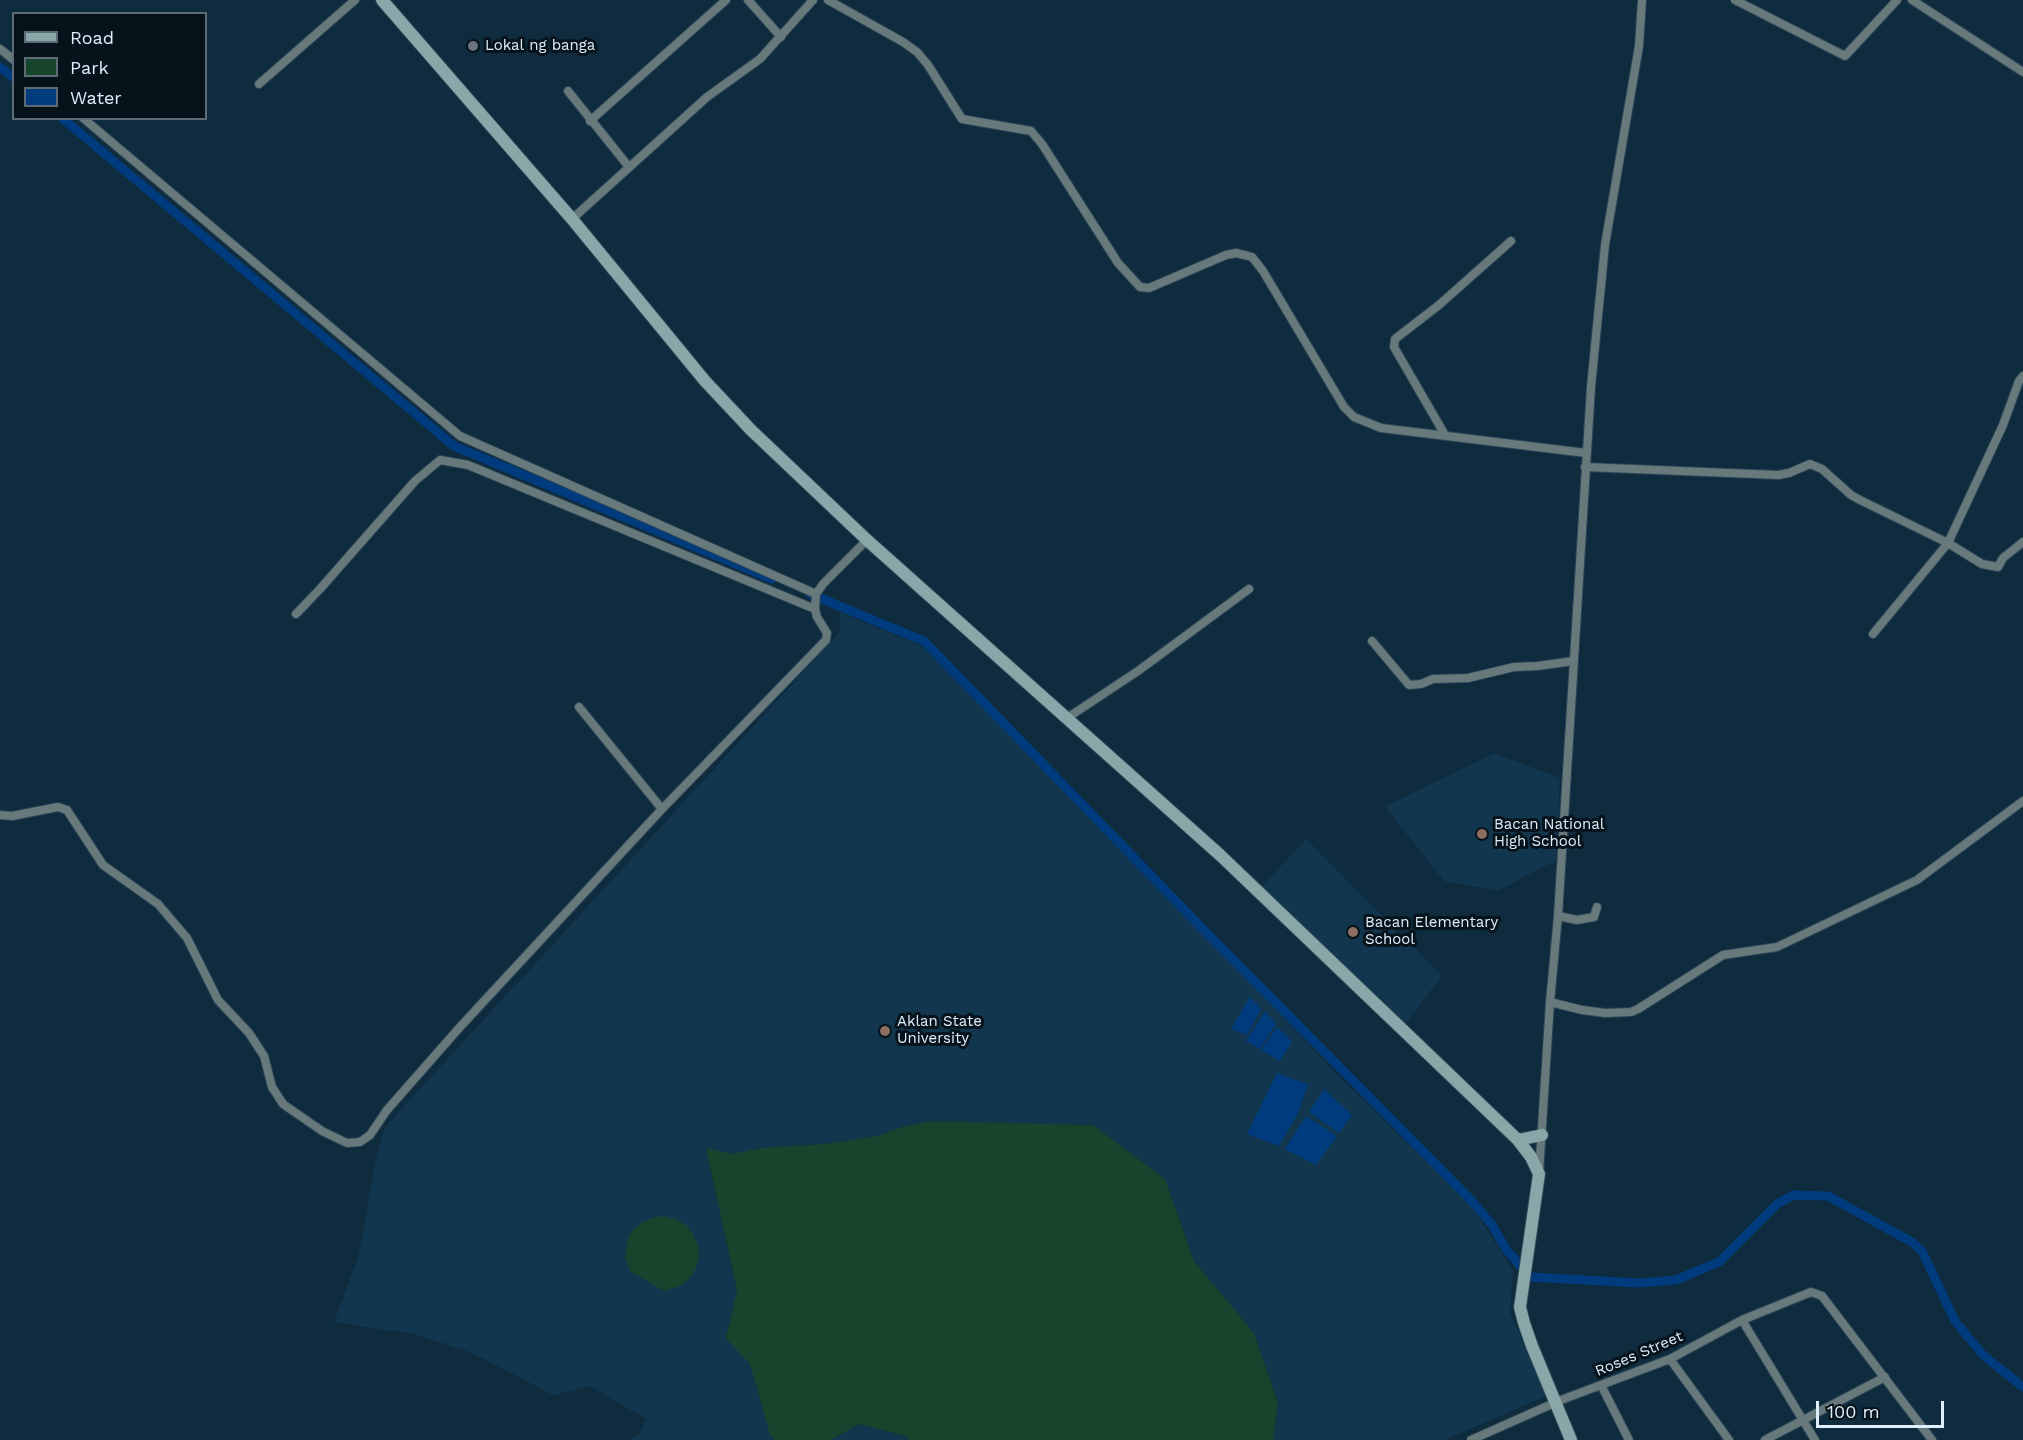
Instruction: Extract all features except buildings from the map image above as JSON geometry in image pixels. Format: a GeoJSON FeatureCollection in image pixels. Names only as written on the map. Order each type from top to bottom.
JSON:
{"type":"FeatureCollection","features":[{"type":"Feature","properties":{"kind":"main road"},"geometry":{"type":"LineString","coordinates":[[382,0],[572,219],[705,381],[751,430],[867,540],[1220,855],[1518,1140],[1531,1157],[1539,1174],[1520,1307],[1524,1323],[1551,1388],[1580,1440]]}},
{"type":"Feature","properties":{"kind":"main road"},"geometry":{"type":"LineString","coordinates":[[1518,1140],[1542,1135]]}},
{"type":"Feature","properties":{"kind":"main road"},"geometry":{"type":"LineString","coordinates":[[1558,1401],[1571,1440]]}},
{"type":"Feature","properties":{"kind":"street"},"geometry":{"type":"LineString","coordinates":[[260,84],[355,0]]}},
{"type":"Feature","properties":{"kind":"street"},"geometry":{"type":"LineString","coordinates":[[590,121],[726,0]]}},
{"type":"Feature","properties":{"kind":"street"},"geometry":{"type":"LineString","coordinates":[[748,0],[781,36]]}},
{"type":"Feature","properties":{"kind":"street"},"geometry":{"type":"LineString","coordinates":[[572,219],[707,97],[760,59],[813,0]]}},
{"type":"Feature","properties":{"kind":"street"},"geometry":{"type":"LineString","coordinates":[[828,0],[917,52],[964,120],[1024,128],[1031,131],[1042,144],[1118,263],[1136,284],[1149,288],[1226,255],[1236,253],[1252,257],[1263,271],[1344,407],[1360,420],[1381,429],[1586,453]]}},
{"type":"Feature","properties":{"kind":"street"},"geometry":{"type":"LineString","coordinates":[[1539,1174],[1558,916],[1591,387],[1605,245],[1637,56],[1642,0]]}},
{"type":"Feature","properties":{"kind":"street"},"geometry":{"type":"LineString","coordinates":[[1735,0],[1845,56],[1896,0]]}},
{"type":"Feature","properties":{"kind":"street"},"geometry":{"type":"LineString","coordinates":[[1912,0],[1923,3],[2023,72]]}},
{"type":"Feature","properties":{"kind":"street"},"geometry":{"type":"LineString","coordinates":[[0,49],[12,58]]}},
{"type":"Feature","properties":{"kind":"street"},"geometry":{"type":"LineString","coordinates":[[568,91],[629,167]]}},
{"type":"Feature","properties":{"kind":"street"},"geometry":{"type":"LineString","coordinates":[[85,120],[460,436],[815,599]]}},
{"type":"Feature","properties":{"kind":"street"},"geometry":{"type":"LineString","coordinates":[[1445,435],[1394,347],[1395,339],[1456,290],[1511,240]]}},
{"type":"Feature","properties":{"kind":"street"},"geometry":{"type":"LineString","coordinates":[[1873,634],[1948,543],[2003,425],[2019,381],[2023,376]]}},
{"type":"Feature","properties":{"kind":"street"},"geometry":{"type":"LineString","coordinates":[[296,614],[415,481],[440,460],[468,465],[815,599]]}},
{"type":"Feature","properties":{"kind":"street"},"geometry":{"type":"LineString","coordinates":[[1585,467],[1778,475],[1810,464],[1815,465],[1851,495],[1948,543],[1982,564],[1998,567],[2002,558],[2023,542]]}},
{"type":"Feature","properties":{"kind":"street"},"geometry":{"type":"LineString","coordinates":[[0,815],[12,816],[58,807],[67,810],[103,865],[158,904],[187,938],[218,1000],[249,1033],[264,1056],[272,1086],[283,1104],[322,1131],[351,1144],[360,1142],[370,1135],[387,1110],[459,1028],[662,809],[826,640],[827,633],[817,617],[815,599],[823,584],[867,540]]}},
{"type":"Feature","properties":{"kind":"street"},"geometry":{"type":"LineString","coordinates":[[1068,718],[1138,671],[1249,589]]}},
{"type":"Feature","properties":{"kind":"street"},"geometry":{"type":"LineString","coordinates":[[1372,641],[1409,685],[1433,680],[1468,678],[1514,667],[1573,661]]}},
{"type":"Feature","properties":{"kind":"street"},"geometry":{"type":"LineString","coordinates":[[579,707],[662,809]]}},
{"type":"Feature","properties":{"kind":"street"},"geometry":{"type":"LineString","coordinates":[[1550,1002],[1605,1013],[1638,1009],[1724,955],[1777,947],[1917,880],[2023,801]]}},
{"type":"Feature","properties":{"kind":"street"},"geometry":{"type":"LineString","coordinates":[[1558,916],[1577,920],[1594,917],[1597,907]]}},
{"type":"Feature","properties":{"kind":"street","name":"Roses Street"},"geometry":{"type":"LineString","coordinates":[[1471,1440],[1558,1401],[1670,1359],[1742,1320],[1807,1293],[1822,1296],[1885,1377]]}},
{"type":"Feature","properties":{"kind":"street"},"geometry":{"type":"LineString","coordinates":[[1742,1320],[1815,1440]]}},
{"type":"Feature","properties":{"kind":"street"},"geometry":{"type":"LineString","coordinates":[[1670,1359],[1729,1440]]}},
{"type":"Feature","properties":{"kind":"street"},"geometry":{"type":"LineString","coordinates":[[1765,1440],[1885,1377],[1931,1440]]}},
{"type":"Feature","properties":{"kind":"street"},"geometry":{"type":"LineString","coordinates":[[1601,1385],[1629,1440]]}},
{"type":"Feature","properties":{"kind":"shaded area","name":"Aklan State University"},"geometry":{"type":"Polygon","coordinates":[[[839,612],[922,646],[1337,1074],[1472,1206],[1513,1270],[1510,1312],[1546,1396],[1445,1440],[1273,1440],[1278,1403],[1254,1333],[1194,1261],[1165,1179],[1093,1125],[930,1121],[902,1127],[878,1136],[824,1144],[760,1148],[732,1154],[706,1149],[737,1291],[727,1338],[750,1364],[770,1435],[774,1440],[629,1440],[639,1434],[646,1419],[590,1386],[553,1395],[470,1352],[414,1334],[334,1322],[359,1254],[376,1157],[385,1127],[840,632],[839,612]]]}},
{"type":"Feature","properties":{"kind":"shaded area","name":"Bacan National High School"},"geometry":{"type":"Polygon","coordinates":[[[1494,753],[1560,778],[1556,860],[1498,891],[1444,881],[1385,807],[1494,753]]]}},
{"type":"Feature","properties":{"kind":"shaded area","name":"Bacan Elementary School"},"geometry":{"type":"Polygon","coordinates":[[[1306,839],[1442,976],[1406,1023],[1260,888],[1306,839]]]}},
{"type":"Feature","properties":{"kind":"shaded area"},"geometry":{"type":"Polygon","coordinates":[[[859,1424],[906,1436],[909,1440],[831,1440],[859,1424]]]}},
{"type":"Feature","properties":{"kind":"green space"},"geometry":{"type":"Polygon","coordinates":[[[930,1121],[1093,1125],[1165,1179],[1194,1261],[1254,1333],[1278,1403],[1273,1440],[909,1440],[906,1436],[859,1424],[831,1440],[774,1440],[770,1435],[750,1364],[726,1338],[737,1290],[706,1148],[732,1154],[760,1148],[824,1144],[878,1136],[902,1127],[930,1121]]]}},
{"type":"Feature","properties":{"kind":"green space"},"geometry":{"type":"Polygon","coordinates":[[[664,1216],[686,1225],[698,1245],[699,1257],[696,1268],[689,1279],[680,1286],[664,1291],[630,1271],[625,1258],[628,1238],[633,1230],[652,1218],[664,1216]]]}},
{"type":"Feature","properties":{"kind":"water"},"geometry":{"type":"Polygon","coordinates":[[[1250,997],[1261,1009],[1247,1035],[1231,1029],[1250,997]]]}},
{"type":"Feature","properties":{"kind":"water"},"geometry":{"type":"Polygon","coordinates":[[[1265,1011],[1276,1024],[1260,1049],[1246,1041],[1265,1011]]]}},
{"type":"Feature","properties":{"kind":"water"},"geometry":{"type":"Polygon","coordinates":[[[1277,1027],[1292,1041],[1280,1061],[1261,1050],[1277,1027]]]}},
{"type":"Feature","properties":{"kind":"water"},"geometry":{"type":"Polygon","coordinates":[[[1277,1073],[1308,1084],[1297,1115],[1279,1146],[1247,1134],[1277,1073]]]}},
{"type":"Feature","properties":{"kind":"water"},"geometry":{"type":"Polygon","coordinates":[[[1324,1089],[1352,1115],[1339,1133],[1309,1112],[1324,1089]]]}},
{"type":"Feature","properties":{"kind":"water"},"geometry":{"type":"Polygon","coordinates":[[[1306,1116],[1337,1136],[1316,1165],[1285,1149],[1306,1116]]]}},
{"type":"Feature","properties":{"kind":"waterway"},"geometry":{"type":"LineString","coordinates":[[0,67],[12,76]]}},
{"type":"Feature","properties":{"kind":"waterway"},"geometry":{"type":"LineString","coordinates":[[64,120],[454,446],[772,579]]}},
{"type":"Feature","properties":{"kind":"waterway"},"geometry":{"type":"LineString","coordinates":[[810,594],[924,641],[1201,927],[1473,1202],[1492,1225],[1506,1249],[1530,1277],[1639,1283],[1676,1280],[1719,1262],[1777,1204],[1793,1195],[1828,1196],[1912,1242],[1922,1251],[1955,1321],[1983,1355],[2023,1387]]}},
{"type":"Feature","properties":{"kind":"place","name":"Lokal ng banga"},"geometry":{"type":"Point","coordinates":[473,46]}},
{"type":"Feature","properties":{"kind":"place","name":"Bacan National High School"},"geometry":{"type":"Point","coordinates":[1482,834]}},
{"type":"Feature","properties":{"kind":"place","name":"Bacan Elementary School"},"geometry":{"type":"Point","coordinates":[1353,932]}},
{"type":"Feature","properties":{"kind":"place","name":"Aklan State University"},"geometry":{"type":"Point","coordinates":[885,1031]}}]}
